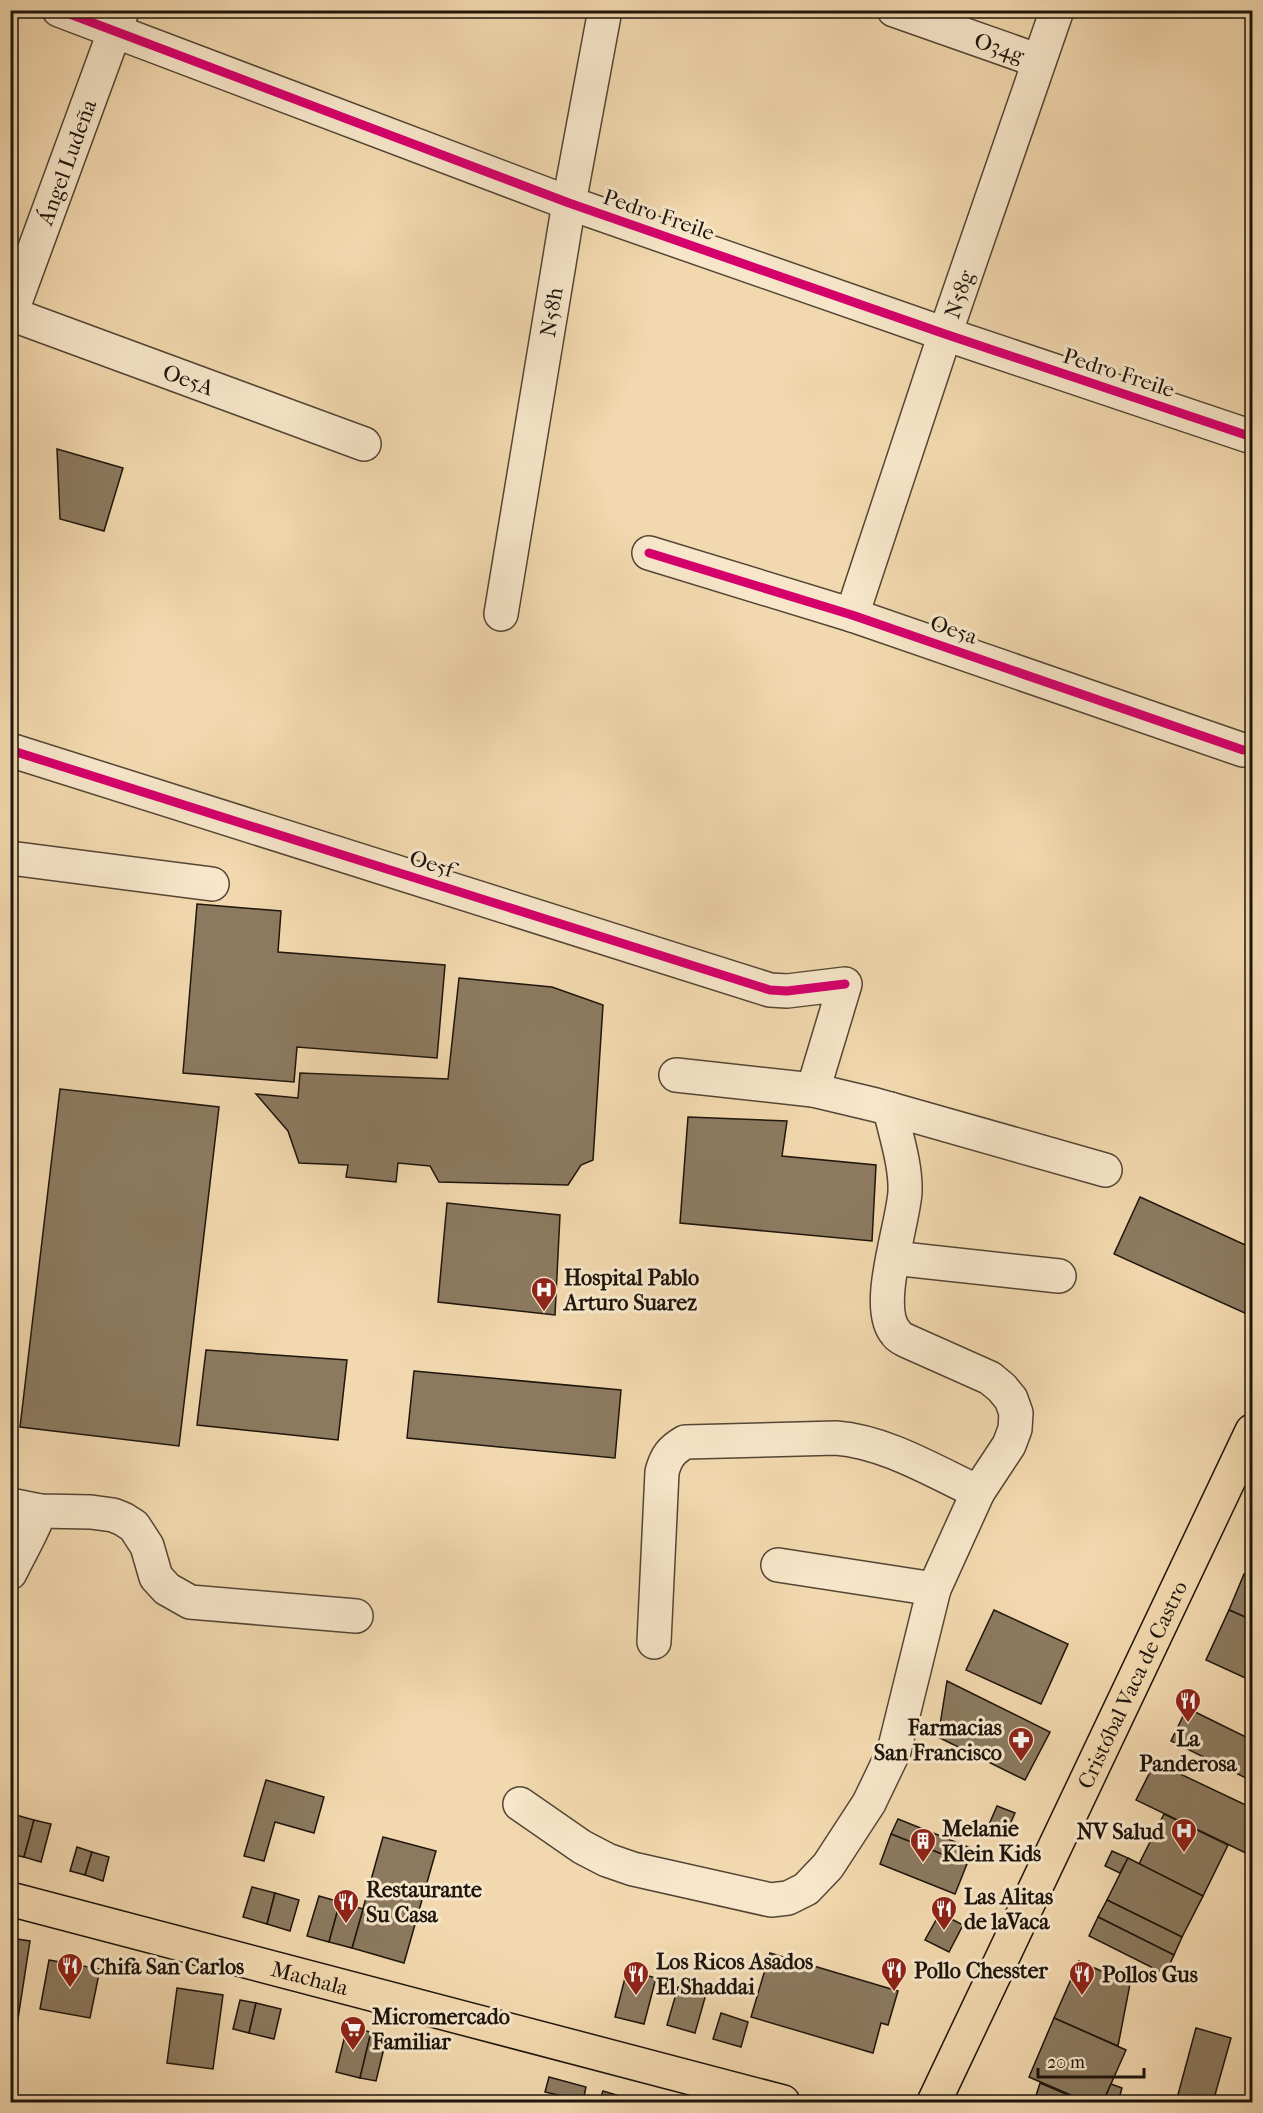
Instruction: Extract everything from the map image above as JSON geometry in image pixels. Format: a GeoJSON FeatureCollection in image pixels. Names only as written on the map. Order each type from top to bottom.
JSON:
{"type":"FeatureCollection","features":[{"type":"Feature","properties":{"kind":"main road","name":"Cristóbal Vaca de Castro"},"geometry":{"type":"LineString","coordinates":[[933,2103],[1252,1431]]}},
{"type":"Feature","properties":{"kind":"main road","name":"Machala"},"geometry":{"type":"LineString","coordinates":[[10,1899],[783,2103]]}},
{"type":"Feature","properties":{"kind":"street","name":"Pedro Freile"},"geometry":{"type":"LineString","coordinates":[[59,10],[118,20],[569,203],[945,334],[1252,437]]}},
{"type":"Feature","properties":{"kind":"street","name":"N58h"},"geometry":{"type":"LineString","coordinates":[[501,614],[569,203],[605,10]]}},
{"type":"Feature","properties":{"kind":"street","name":"O34g"},"geometry":{"type":"LineString","coordinates":[[894,10],[1039,62]]}},
{"type":"Feature","properties":{"kind":"street","name":"N58g"},"geometry":{"type":"LineString","coordinates":[[852,615],[945,334],[1057,10]]}},
{"type":"Feature","properties":{"kind":"street","name":"Ángel Ludeña"},"geometry":{"type":"LineString","coordinates":[[11,315],[118,20]]}},
{"type":"Feature","properties":{"kind":"street","name":"Oe5A"},"geometry":{"type":"LineString","coordinates":[[11,315],[364,444]]}},
{"type":"Feature","properties":{"kind":"street","name":"Oe5a"},"geometry":{"type":"LineString","coordinates":[[649,553],[852,615],[1243,750]]}},
{"type":"Feature","properties":{"kind":"street","name":"Oe5f"},"geometry":{"type":"LineString","coordinates":[[10,750],[770,990],[787,991],[845,984],[813,1090]]}},
{"type":"Feature","properties":{"kind":"street"},"geometry":{"type":"LineString","coordinates":[[10,858],[212,884]]}},
{"type":"Feature","properties":{"kind":"street"},"geometry":{"type":"LineString","coordinates":[[676,1075],[813,1090],[890,1109],[1105,1170]]}},
{"type":"Feature","properties":{"kind":"street"},"geometry":{"type":"LineString","coordinates":[[520,1804],[582,1847],[607,1860],[633,1869],[771,1900],[788,1898],[806,1889],[828,1866],[869,1803],[894,1751],[934,1588],[978,1492],[1009,1445],[1015,1429],[1016,1413],[1011,1399],[990,1378],[907,1341],[896,1334],[890,1323],[886,1302],[905,1191],[904,1172],[890,1109]]}},
{"type":"Feature","properties":{"kind":"street"},"geometry":{"type":"LineString","coordinates":[[893,1258],[1059,1276]]}},
{"type":"Feature","properties":{"kind":"street"},"geometry":{"type":"LineString","coordinates":[[654,1642],[662,1472],[665,1461],[672,1450],[685,1442],[825,1438],[855,1440],[872,1444],[978,1492]]}},
{"type":"Feature","properties":{"kind":"street"},"geometry":{"type":"LineString","coordinates":[[10,1573],[20,1551],[31,1536],[25,1508],[91,1512],[113,1515],[134,1526],[147,1546],[156,1577],[167,1589],[190,1602],[356,1617]]}},
{"type":"Feature","properties":{"kind":"street"},"geometry":{"type":"LineString","coordinates":[[778,1565],[934,1588]]}},
{"type":"Feature","properties":{"kind":"building"},"geometry":{"type":"Polygon","coordinates":[[[57,449],[123,468],[104,531],[60,519],[57,449]]]}},
{"type":"Feature","properties":{"kind":"building"},"geometry":{"type":"Polygon","coordinates":[[[197,904],[281,911],[278,952],[445,965],[437,1058],[297,1047],[294,1082],[183,1073],[197,904]]]}},
{"type":"Feature","properties":{"kind":"building"},"geometry":{"type":"Polygon","coordinates":[[[459,978],[552,987],[603,1005],[593,1160],[581,1165],[568,1185],[439,1182],[430,1166],[398,1163],[396,1182],[346,1177],[348,1165],[299,1163],[288,1131],[256,1094],[298,1098],[300,1073],[448,1079],[459,978]]]}},
{"type":"Feature","properties":{"kind":"building"},"geometry":{"type":"Polygon","coordinates":[[[60,1089],[219,1107],[179,1446],[20,1427],[60,1089]]]}},
{"type":"Feature","properties":{"kind":"building"},"geometry":{"type":"Polygon","coordinates":[[[688,1117],[787,1121],[782,1156],[876,1165],[872,1241],[680,1223],[688,1117]]]}},
{"type":"Feature","properties":{"kind":"building"},"geometry":{"type":"Polygon","coordinates":[[[1140,1197],[1252,1248],[1252,1301],[1247,1314],[1114,1254],[1140,1197]]]}},
{"type":"Feature","properties":{"kind":"building"},"geometry":{"type":"Polygon","coordinates":[[[447,1203],[560,1215],[555,1315],[438,1302],[447,1203]]]}},
{"type":"Feature","properties":{"kind":"building"},"geometry":{"type":"Polygon","coordinates":[[[206,1350],[347,1360],[338,1440],[197,1425],[206,1350]]]}},
{"type":"Feature","properties":{"kind":"building"},"geometry":{"type":"Polygon","coordinates":[[[414,1371],[621,1390],[615,1458],[407,1438],[414,1371]]]}},
{"type":"Feature","properties":{"kind":"building"},"geometry":{"type":"Polygon","coordinates":[[[1244,1574],[1252,1578],[1252,1620],[1229,1610],[1244,1574]]]}},
{"type":"Feature","properties":{"kind":"building"},"geometry":{"type":"Polygon","coordinates":[[[994,1610],[1068,1644],[1041,1704],[966,1670],[994,1610]]]}},
{"type":"Feature","properties":{"kind":"building"},"geometry":{"type":"Polygon","coordinates":[[[1229,1610],[1252,1620],[1252,1681],[1206,1660],[1229,1610]]]}},
{"type":"Feature","properties":{"kind":"building"},"geometry":{"type":"Polygon","coordinates":[[[947,1681],[1050,1732],[1025,1780],[938,1737],[947,1681]]]}},
{"type":"Feature","properties":{"kind":"building"},"geometry":{"type":"Polygon","coordinates":[[[1187,1708],[1252,1740],[1252,1781],[1171,1741],[1187,1708]]]}},
{"type":"Feature","properties":{"kind":"building"},"geometry":{"type":"Polygon","coordinates":[[[1155,1762],[1252,1808],[1252,1856],[1136,1800],[1155,1762]]]}},
{"type":"Feature","properties":{"kind":"building"},"geometry":{"type":"Polygon","coordinates":[[[266,1780],[324,1797],[314,1833],[275,1822],[264,1861],[244,1856],[266,1780]]]}},
{"type":"Feature","properties":{"kind":"building"},"geometry":{"type":"Polygon","coordinates":[[[997,1806],[1015,1813],[1005,1836],[987,1829],[997,1806]]]}},
{"type":"Feature","properties":{"kind":"building","name":"NV Salud"},"geometry":{"type":"Polygon","coordinates":[[[1164,1814],[1228,1845],[1203,1896],[1139,1864],[1164,1814]]]}},
{"type":"Feature","properties":{"kind":"building"},"geometry":{"type":"Polygon","coordinates":[[[16,1815],[34,1820],[24,1857],[10,1854],[10,1835],[16,1815]]]}},
{"type":"Feature","properties":{"kind":"building"},"geometry":{"type":"Polygon","coordinates":[[[898,1819],[973,1849],[967,1864],[891,1834],[898,1819]]]}},
{"type":"Feature","properties":{"kind":"building"},"geometry":{"type":"Polygon","coordinates":[[[34,1820],[51,1824],[41,1862],[24,1857],[34,1820]]]}},
{"type":"Feature","properties":{"kind":"building","name":"Melanie Klein Kids"},"geometry":{"type":"Polygon","coordinates":[[[891,1834],[967,1864],[955,1894],[880,1864],[891,1834]]]}},
{"type":"Feature","properties":{"kind":"building"},"geometry":{"type":"Polygon","coordinates":[[[383,1837],[436,1851],[404,1963],[352,1948],[383,1837]]]}},
{"type":"Feature","properties":{"kind":"building"},"geometry":{"type":"Polygon","coordinates":[[[77,1847],[92,1852],[85,1875],[70,1871],[77,1847]]]}},
{"type":"Feature","properties":{"kind":"building"},"geometry":{"type":"Polygon","coordinates":[[[1112,1851],[1128,1858],[1120,1873],[1105,1866],[1112,1851]]]}},
{"type":"Feature","properties":{"kind":"building"},"geometry":{"type":"Polygon","coordinates":[[[92,1852],[109,1857],[103,1881],[85,1875],[92,1852]]]}},
{"type":"Feature","properties":{"kind":"building"},"geometry":{"type":"Polygon","coordinates":[[[1128,1858],[1203,1896],[1182,1937],[1107,1900],[1128,1858]]]}},
{"type":"Feature","properties":{"kind":"building"},"geometry":{"type":"Polygon","coordinates":[[[252,1887],[275,1893],[267,1924],[243,1917],[252,1887]]]}},
{"type":"Feature","properties":{"kind":"building"},"geometry":{"type":"Polygon","coordinates":[[[275,1893],[299,1900],[290,1931],[267,1924],[275,1893]]]}},
{"type":"Feature","properties":{"kind":"building"},"geometry":{"type":"Polygon","coordinates":[[[319,1896],[340,1902],[329,1942],[307,1936],[319,1896]]]}},
{"type":"Feature","properties":{"kind":"building"},"geometry":{"type":"Polygon","coordinates":[[[1107,1900],[1182,1937],[1174,1955],[1098,1917],[1107,1900]]]}},
{"type":"Feature","properties":{"kind":"building","name":"Restaurante Su Casa"},"geometry":{"type":"Polygon","coordinates":[[[340,1902],[363,1909],[352,1948],[329,1942],[340,1902]]]}},
{"type":"Feature","properties":{"kind":"building","name":"Las Alitas de laVaca"},"geometry":{"type":"Polygon","coordinates":[[[940,1913],[963,1925],[949,1952],[925,1940],[940,1913]]]}},
{"type":"Feature","properties":{"kind":"building"},"geometry":{"type":"Polygon","coordinates":[[[1098,1917],[1174,1955],[1165,1974],[1089,1936],[1098,1917]]]}},
{"type":"Feature","properties":{"kind":"building"},"geometry":{"type":"Polygon","coordinates":[[[10,1938],[30,1941],[15,2038],[10,2037],[10,1938]]]}},
{"type":"Feature","properties":{"kind":"building"},"geometry":{"type":"Polygon","coordinates":[[[770,1953],[898,1991],[888,2025],[881,2023],[873,2053],[751,2017],[770,1953]]]}},
{"type":"Feature","properties":{"kind":"building","name":"Chifa San Carlos"},"geometry":{"type":"Polygon","coordinates":[[[49,1960],[100,1969],[90,2018],[40,2009],[49,1960]]]}},
{"type":"Feature","properties":{"kind":"building"},"geometry":{"type":"Polygon","coordinates":[[[1079,1961],[1130,1984],[1118,2046],[1054,2018],[1079,1961]]]}},
{"type":"Feature","properties":{"kind":"building","name":"Los Ricos Asados El Shaddai"},"geometry":{"type":"Polygon","coordinates":[[[627,1970],[656,1978],[644,2024],[615,2017],[627,1970]]]}},
{"type":"Feature","properties":{"kind":"building"},"geometry":{"type":"Polygon","coordinates":[[[678,1987],[706,1994],[695,2033],[667,2025],[678,1987]]]}},
{"type":"Feature","properties":{"kind":"building"},"geometry":{"type":"Polygon","coordinates":[[[177,1988],[223,1995],[213,2069],[167,2063],[177,1988]]]}},
{"type":"Feature","properties":{"kind":"building"},"geometry":{"type":"Polygon","coordinates":[[[240,2000],[256,2003],[249,2033],[233,2029],[240,2000]]]}},
{"type":"Feature","properties":{"kind":"building"},"geometry":{"type":"Polygon","coordinates":[[[256,2003],[281,2009],[274,2039],[249,2033],[256,2003]]]}},
{"type":"Feature","properties":{"kind":"building"},"geometry":{"type":"Polygon","coordinates":[[[721,2013],[748,2022],[741,2047],[713,2039],[721,2013]]]}},
{"type":"Feature","properties":{"kind":"building"},"geometry":{"type":"Polygon","coordinates":[[[1054,2018],[1126,2050],[1103,2102],[1087,2102],[1029,2077],[1054,2018]]]}},
{"type":"Feature","properties":{"kind":"building","name":"Micromercado Familiar"},"geometry":{"type":"Polygon","coordinates":[[[347,2027],[371,2032],[360,2078],[336,2072],[347,2027]]]}},
{"type":"Feature","properties":{"kind":"building"},"geometry":{"type":"Polygon","coordinates":[[[1196,2028],[1231,2038],[1213,2102],[1176,2102],[1196,2028]]]}},
{"type":"Feature","properties":{"kind":"building"},"geometry":{"type":"Polygon","coordinates":[[[371,2032],[387,2036],[376,2081],[360,2078],[371,2032]]]}},
{"type":"Feature","properties":{"kind":"building"},"geometry":{"type":"Polygon","coordinates":[[[549,2077],[586,2087],[583,2101],[545,2092],[549,2077]]]}},
{"type":"Feature","properties":{"kind":"building"},"geometry":{"type":"Polygon","coordinates":[[[1040,2083],[1080,2100],[1079,2102],[1034,2102],[1040,2083]]]}},
{"type":"Feature","properties":{"kind":"building"},"geometry":{"type":"Polygon","coordinates":[[[1111,2084],[1122,2088],[1118,2102],[1103,2102],[1111,2084]]]}},
{"type":"Feature","properties":{"kind":"building"},"geometry":{"type":"Polygon","coordinates":[[[603,2091],[640,2102],[599,2102],[603,2091]]]}},
{"type":"Feature","properties":{"kind":"cycle path"},"geometry":{"type":"LineString","coordinates":[[59,10],[569,203],[945,334],[1252,437]]}},
{"type":"Feature","properties":{"kind":"cycle path"},"geometry":{"type":"LineString","coordinates":[[649,553],[852,615],[1243,750]]}},
{"type":"Feature","properties":{"kind":"cycle path"},"geometry":{"type":"LineString","coordinates":[[10,750],[770,990],[787,991],[845,984]]}},
{"type":"Feature","properties":{"kind":"place","name":"Hospital Pablo Arturo Suarez"},"geometry":{"type":"Point","coordinates":[544,1313]}},
{"type":"Feature","properties":{"kind":"place","name":"La Panderosa"},"geometry":{"type":"Point","coordinates":[1188,1724]}},
{"type":"Feature","properties":{"kind":"place","name":"Farmacias San Francisco"},"geometry":{"type":"Point","coordinates":[1021,1763]}},
{"type":"Feature","properties":{"kind":"place","name":"NV Salud"},"geometry":{"type":"Point","coordinates":[1184,1854]}},
{"type":"Feature","properties":{"kind":"place","name":"Melanie Klein Kids"},"geometry":{"type":"Point","coordinates":[923,1864]}},
{"type":"Feature","properties":{"kind":"place","name":"Restaurante Su Casa"},"geometry":{"type":"Point","coordinates":[346,1925]}},
{"type":"Feature","properties":{"kind":"place","name":"Las Alitas de laVaca"},"geometry":{"type":"Point","coordinates":[944,1932]}},
{"type":"Feature","properties":{"kind":"place","name":"Chifa San Carlos"},"geometry":{"type":"Point","coordinates":[70,1989]}},
{"type":"Feature","properties":{"kind":"place","name":"Pollo Chesster"},"geometry":{"type":"Point","coordinates":[894,1993]}},
{"type":"Feature","properties":{"kind":"place","name":"Los Ricos Asados El Shaddai"},"geometry":{"type":"Point","coordinates":[636,1997]}},
{"type":"Feature","properties":{"kind":"place","name":"Pollos Gus"},"geometry":{"type":"Point","coordinates":[1082,1997]}},
{"type":"Feature","properties":{"kind":"place","name":"Micromercado Familiar"},"geometry":{"type":"Point","coordinates":[353,2052]}}]}
